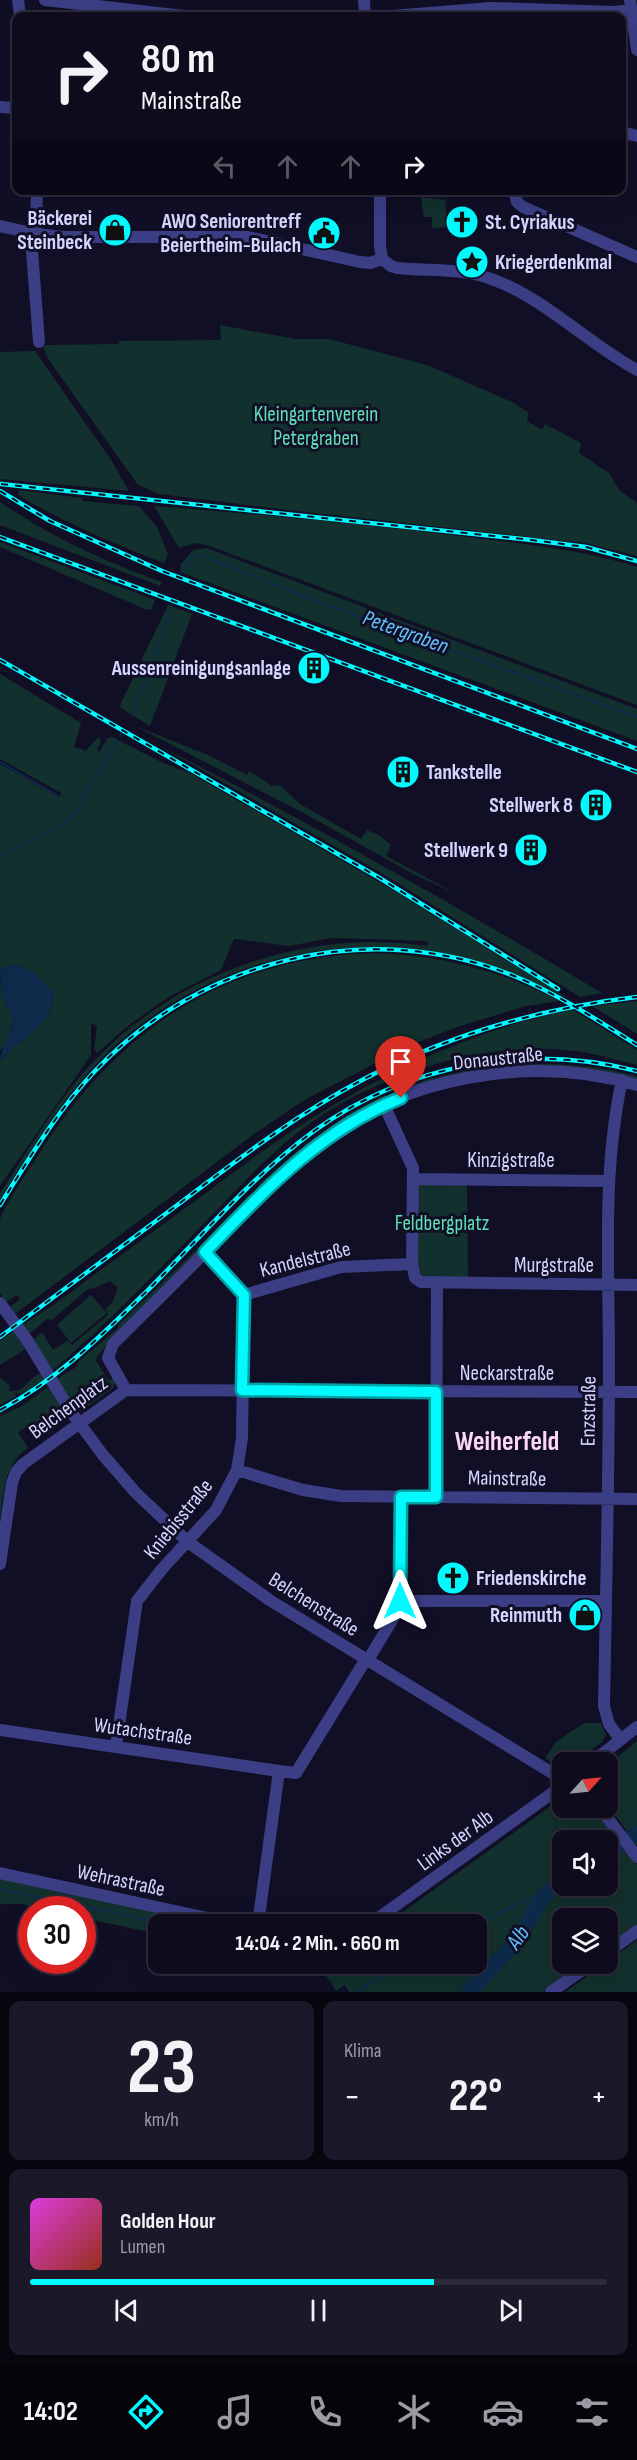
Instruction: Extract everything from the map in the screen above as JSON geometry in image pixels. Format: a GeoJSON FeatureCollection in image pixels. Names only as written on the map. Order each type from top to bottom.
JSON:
{"type":"FeatureCollection","features":[{"type":"Feature","properties":{"kind":"street"},"geometry":{"type":"LineString","coordinates":[[45,0],[149,12]]}},
{"type":"Feature","properties":{"kind":"street"},"geometry":{"type":"LineString","coordinates":[[492,12],[614,12],[631,5],[637,50]]}},
{"type":"Feature","properties":{"kind":"street"},"geometry":{"type":"LineString","coordinates":[[37,195],[36,234],[32,251],[39,342]]}},
{"type":"Feature","properties":{"kind":"street"},"geometry":{"type":"LineString","coordinates":[[380,195],[382,259],[391,266],[472,274],[509,286],[540,304],[621,362],[637,370]]}},
{"type":"Feature","properties":{"kind":"street"},"geometry":{"type":"LineString","coordinates":[[515,196],[551,221],[637,257]]}},
{"type":"Feature","properties":{"kind":"street"},"geometry":{"type":"LineString","coordinates":[[0,226],[36,234],[114,238],[248,237],[360,262],[370,263],[382,259]]}},
{"type":"Feature","properties":{"kind":"street","name":"Donaustraße"},"geometry":{"type":"LineString","coordinates":[[126,1390],[110,1364],[108,1358],[110,1348],[270,1187],[315,1146],[344,1126],[384,1105],[434,1086],[481,1076],[556,1072],[622,1080],[637,1085]]}},
{"type":"Feature","properties":{"kind":"street","name":"Enzstraße"},"geometry":{"type":"LineString","coordinates":[[620,1739],[609,1724],[604,1711],[609,1392],[608,1181],[612,1131],[622,1080]]}},
{"type":"Feature","properties":{"kind":"street"},"geometry":{"type":"LineString","coordinates":[[384,1105],[413,1167],[412,1264],[415,1278],[421,1282],[437,1283],[436,1497]]}},
{"type":"Feature","properties":{"kind":"street","name":"Kinzigstraße"},"geometry":{"type":"LineString","coordinates":[[414,1179],[608,1181]]}},
{"type":"Feature","properties":{"kind":"street"},"geometry":{"type":"LineString","coordinates":[[205,1252],[244,1295]]}},
{"type":"Feature","properties":{"kind":"street","name":"Kandelstraße"},"geometry":{"type":"LineString","coordinates":[[244,1295],[341,1267],[412,1264]]}},
{"type":"Feature","properties":{"kind":"street","name":"Murgstraße"},"geometry":{"type":"LineString","coordinates":[[437,1283],[637,1285]]}},
{"type":"Feature","properties":{"kind":"street","name":"Kniebisstraße"},"geometry":{"type":"LineString","coordinates":[[116,1746],[137,1601],[216,1510],[237,1470],[242,1438],[244,1295]]}},
{"type":"Feature","properties":{"kind":"street","name":"Belchenstraße"},"geometry":{"type":"LineString","coordinates":[[0,1303],[27,1340],[78,1423],[136,1493],[188,1542],[261,1594],[552,1773]]}},
{"type":"Feature","properties":{"kind":"street","name":"Neckarstraße"},"geometry":{"type":"LineString","coordinates":[[126,1390],[637,1392]]}},
{"type":"Feature","properties":{"kind":"street","name":"Belchenplatz"},"geometry":{"type":"LineString","coordinates":[[0,1564],[12,1483],[16,1472],[23,1464],[78,1423],[126,1390]]}},
{"type":"Feature","properties":{"kind":"street","name":"Mainstraße"},"geometry":{"type":"LineString","coordinates":[[237,1470],[325,1495],[637,1499]]}},
{"type":"Feature","properties":{"kind":"street"},"geometry":{"type":"LineString","coordinates":[[259,1914],[279,1771],[296,1773],[398,1614],[401,1497]]}},
{"type":"Feature","properties":{"kind":"street"},"geometry":{"type":"LineString","coordinates":[[400,1601],[605,1601]]}},
{"type":"Feature","properties":{"kind":"street"},"geometry":{"type":"LineString","coordinates":[[604,1752],[637,1727]]}},
{"type":"Feature","properties":{"kind":"street","name":"Wutachstraße"},"geometry":{"type":"LineString","coordinates":[[0,1730],[279,1771]]}},
{"type":"Feature","properties":{"kind":"street","name":"Links der Alb"},"geometry":{"type":"LineString","coordinates":[[384,1914],[552,1793]]}},
{"type":"Feature","properties":{"kind":"street"},"geometry":{"type":"LineString","coordinates":[[608,1818],[635,1855]]}},
{"type":"Feature","properties":{"kind":"street","name":"Wehrastraße"},"geometry":{"type":"LineString","coordinates":[[0,1874],[188,1914]]}},
{"type":"Feature","properties":{"kind":"street"},"geometry":{"type":"LineString","coordinates":[[618,1945],[637,1931]]}},
{"type":"Feature","properties":{"kind":"street"},"geometry":{"type":"LineString","coordinates":[[551,1992],[577,1974]]}},
{"type":"Feature","properties":{"kind":"green space"},"geometry":{"type":"Polygon","coordinates":[[[421,197],[445,200],[448,227],[432,228],[432,217],[424,217],[421,197]]]}},
{"type":"Feature","properties":{"kind":"green space","name":"Kleingartenverein Petergraben"},"geometry":{"type":"Polygon","coordinates":[[[220,325],[295,339],[329,339],[427,365],[512,402],[528,412],[527,421],[542,430],[545,424],[581,443],[579,453],[609,473],[619,490],[637,503],[637,556],[585,543],[159,494],[138,485],[48,359],[43,347],[46,345],[119,344],[119,341],[221,340],[220,325]]]}},
{"type":"Feature","properties":{"kind":"green space"},"geometry":{"type":"Polygon","coordinates":[[[35,351],[111,460],[129,491],[0,479],[0,352],[35,351]]]}},
{"type":"Feature","properties":{"kind":"green space"},"geometry":{"type":"Polygon","coordinates":[[[19,490],[82,498],[82,501],[139,506],[157,527],[168,554],[164,563],[108,541],[54,515],[18,495],[19,490]]]}},
{"type":"Feature","properties":{"kind":"green space"},"geometry":{"type":"Polygon","coordinates":[[[0,502],[78,547],[162,582],[160,586],[0,525],[0,502]]]}},
{"type":"Feature","properties":{"kind":"green space"},"geometry":{"type":"Polygon","coordinates":[[[154,506],[272,516],[510,542],[574,551],[637,567],[637,705],[207,545],[196,543],[179,548],[154,506]]]}},
{"type":"Feature","properties":{"kind":"green space"},"geometry":{"type":"Polygon","coordinates":[[[0,542],[155,600],[151,610],[0,547],[0,542]]]}},
{"type":"Feature","properties":{"kind":"green space"},"geometry":{"type":"Polygon","coordinates":[[[206,548],[637,709],[637,741],[180,572],[181,564],[193,550],[206,548]]]}},
{"type":"Feature","properties":{"kind":"green space"},"geometry":{"type":"Polygon","coordinates":[[[168,605],[192,614],[150,726],[121,708],[120,705],[168,605]]]}},
{"type":"Feature","properties":{"kind":"green space"},"geometry":{"type":"Polygon","coordinates":[[[0,674],[81,723],[74,747],[85,750],[84,753],[99,736],[101,741],[97,750],[99,752],[108,738],[112,737],[163,763],[192,774],[393,890],[568,998],[516,974],[484,963],[431,951],[377,947],[323,950],[271,961],[220,979],[172,1003],[128,1034],[89,1072],[53,1118],[0,1199],[0,1193],[33,1141],[81,1075],[129,1029],[166,1003],[206,981],[248,963],[292,951],[337,944],[382,942],[427,946],[428,941],[332,938],[289,946],[234,939],[221,970],[170,996],[129,1025],[97,1053],[94,1049],[97,1026],[91,1023],[91,1055],[0,1186],[0,1062],[7,1053],[41,1024],[52,1006],[54,994],[37,976],[24,967],[9,966],[0,970],[0,764],[60,798],[61,793],[0,759],[0,674]]]}},
{"type":"Feature","properties":{"kind":"green space"},"geometry":{"type":"Polygon","coordinates":[[[135,726],[208,755],[247,775],[249,771],[272,786],[280,785],[300,804],[361,839],[367,830],[380,836],[391,845],[386,856],[459,895],[413,874],[313,818],[135,726]]]}},
{"type":"Feature","properties":{"kind":"green space"},"geometry":{"type":"Polygon","coordinates":[[[160,746],[383,866],[602,993],[580,997],[383,874],[160,746]]]}},
{"type":"Feature","properties":{"kind":"green space"},"geometry":{"type":"Polygon","coordinates":[[[376,953],[424,957],[470,966],[515,981],[559,1001],[526,1006],[457,1027],[409,1046],[306,1099],[254,1134],[15,1314],[10,1307],[20,1299],[17,1295],[6,1302],[0,1293],[0,1220],[39,1154],[70,1110],[104,1071],[141,1037],[181,1008],[224,985],[271,968],[322,957],[376,953]]]}},
{"type":"Feature","properties":{"kind":"green space"},"geometry":{"type":"Polygon","coordinates":[[[0,975],[2,995],[14,1020],[7,1041],[0,1051],[0,975]]]}},
{"type":"Feature","properties":{"kind":"green space"},"geometry":{"type":"Polygon","coordinates":[[[637,1001],[637,1034],[592,1006],[594,1006],[637,1001]]]}},
{"type":"Feature","properties":{"kind":"green space"},"geometry":{"type":"Polygon","coordinates":[[[572,1009],[637,1050],[637,1065],[566,1050],[500,1051],[433,1065],[369,1089],[312,1122],[273,1153],[115,1313],[52,1371],[32,1341],[42,1332],[53,1350],[67,1341],[72,1345],[108,1315],[106,1308],[112,1303],[118,1288],[110,1281],[88,1289],[52,1320],[47,1319],[29,1334],[22,1325],[55,1304],[268,1147],[339,1102],[403,1068],[470,1039],[538,1017],[572,1009]]]}},
{"type":"Feature","properties":{"kind":"green space"},"geometry":{"type":"Polygon","coordinates":[[[518,1064],[593,1068],[637,1076],[637,1081],[473,1074],[330,1132],[110,1341],[96,1361],[109,1381],[114,1377],[116,1380],[113,1388],[86,1408],[74,1406],[57,1379],[76,1367],[79,1361],[118,1328],[119,1324],[248,1196],[258,1189],[259,1184],[305,1144],[347,1115],[384,1095],[387,1096],[392,1092],[431,1078],[484,1067],[518,1064]]]}},
{"type":"Feature","properties":{"kind":"green space","name":"Feldbergplatz"},"geometry":{"type":"Polygon","coordinates":[[[417,1183],[467,1183],[468,1280],[422,1278],[418,1273],[417,1183]]]}},
{"type":"Feature","properties":{"kind":"green space"},"geometry":{"type":"Polygon","coordinates":[[[91,1295],[107,1313],[71,1343],[57,1325],[91,1295]]]}},
{"type":"Feature","properties":{"kind":"green space"},"geometry":{"type":"Polygon","coordinates":[[[14,1331],[25,1348],[0,1365],[0,1341],[14,1331]]]}},
{"type":"Feature","properties":{"kind":"green space"},"geometry":{"type":"Polygon","coordinates":[[[41,1373],[46,1379],[21,1394],[14,1392],[16,1396],[0,1405],[0,1377],[10,1386],[9,1391],[14,1391],[23,1388],[41,1373]]]}},
{"type":"Feature","properties":{"kind":"green space"},"geometry":{"type":"Polygon","coordinates":[[[48,1387],[60,1402],[65,1419],[35,1441],[33,1440],[37,1437],[30,1425],[18,1432],[28,1448],[14,1462],[9,1471],[0,1519],[0,1416],[22,1406],[48,1387]]]}},
{"type":"Feature","properties":{"kind":"green space"},"geometry":{"type":"Polygon","coordinates":[[[584,1723],[601,1723],[606,1735],[602,1742],[589,1752],[552,1752],[552,1763],[545,1758],[556,1742],[584,1723]]]}},
{"type":"Feature","properties":{"kind":"green space"},"geometry":{"type":"Polygon","coordinates":[[[637,1741],[637,1846],[617,1818],[618,1756],[637,1741]]]}},
{"type":"Feature","properties":{"kind":"green space"},"geometry":{"type":"Polygon","coordinates":[[[552,1805],[552,1818],[602,1818],[611,1830],[552,1830],[552,1896],[618,1896],[618,1839],[637,1865],[637,1926],[618,1940],[618,1908],[552,1908],[552,1974],[569,1974],[543,1992],[349,1992],[345,1985],[336,1991],[324,1974],[339,1974],[342,1980],[340,1974],[487,1974],[487,1914],[400,1914],[552,1805]]]}},
{"type":"Feature","properties":{"kind":"green space"},"geometry":{"type":"Polygon","coordinates":[[[0,1877],[89,1896],[18,1896],[18,1904],[0,1904],[0,1877]]]}},
{"type":"Feature","properties":{"kind":"green space"},"geometry":{"type":"Polygon","coordinates":[[[96,1898],[173,1914],[148,1914],[148,1932],[96,1921],[96,1898]]]}},
{"type":"Feature","properties":{"kind":"green space"},"geometry":{"type":"Polygon","coordinates":[[[637,1940],[637,1992],[565,1992],[590,1974],[618,1974],[618,1954],[637,1940]]]}},
{"type":"Feature","properties":{"kind":"water"},"geometry":{"type":"Polygon","coordinates":[[[17,965],[33,971],[54,994],[52,1006],[41,1024],[7,1053],[0,1062],[14,1020],[2,995],[0,970],[7,966],[17,965]]]}},
{"type":"Feature","properties":{"kind":"waterway","name":"Petergraben"},"geometry":{"type":"LineString","coordinates":[[182,573],[194,556],[203,556],[308,598],[637,717]]}},
{"type":"Feature","properties":{"kind":"waterway"},"geometry":{"type":"LineString","coordinates":[[132,715],[161,641],[171,606]]}},
{"type":"Feature","properties":{"kind":"waterway"},"geometry":{"type":"LineString","coordinates":[[0,857],[59,827],[75,814],[117,740]]}},
{"type":"Feature","properties":{"kind":"waterway"},"geometry":{"type":"LineString","coordinates":[[0,762],[60,797]]}},
{"type":"Feature","properties":{"kind":"waterway","name":"Alb"},"geometry":{"type":"LineString","coordinates":[[618,1846],[637,1833]]}},
{"type":"Feature","properties":{"kind":"waterway"},"geometry":{"type":"LineString","coordinates":[[0,1889],[148,1920]]}},
{"type":"Feature","properties":{"kind":"waterway","name":"Alb"},"geometry":{"type":"LineString","coordinates":[[469,1992],[516,1942],[544,1895],[552,1889]]}},
{"type":"Feature","properties":{"kind":"waterway"},"geometry":{"type":"LineString","coordinates":[[487,1920],[517,1904],[544,1895]]}},
{"type":"Feature","properties":{"kind":"waterway"},"geometry":{"type":"LineString","coordinates":[[355,1992],[388,1974]]}},
{"type":"Feature","properties":{"kind":"railway"},"geometry":{"type":"LineString","coordinates":[[1,484],[532,540],[586,547],[637,561]]}},
{"type":"Feature","properties":{"kind":"railway"},"geometry":{"type":"LineString","coordinates":[[0,491],[50,521],[162,571],[637,749]]}},
{"type":"Feature","properties":{"kind":"railway"},"geometry":{"type":"LineString","coordinates":[[0,537],[637,772]]}},
{"type":"Feature","properties":{"kind":"railway"},"geometry":{"type":"LineString","coordinates":[[0,660],[378,877],[558,989]]}},
{"type":"Feature","properties":{"kind":"railway"},"geometry":{"type":"LineString","coordinates":[[0,1205],[68,1103],[94,1072],[137,1033],[184,1001],[236,976],[290,960],[346,951],[403,950],[459,959],[530,983],[577,1008],[637,1045]]}},
{"type":"Feature","properties":{"kind":"railway"},"geometry":{"type":"LineString","coordinates":[[0,1337],[265,1140],[313,1108],[364,1079],[429,1049],[497,1026],[566,1008],[637,997]]}},
{"type":"Feature","properties":{"kind":"railway"},"geometry":{"type":"LineString","coordinates":[[0,1410],[41,1385],[78,1356],[147,1291],[269,1167],[314,1131],[350,1108],[388,1089],[428,1075],[469,1065],[511,1060],[553,1059],[595,1063],[637,1071]]}},
{"type":"Feature","properties":{"kind":"place","name":"St. Cyriakus"},"geometry":{"type":"Point","coordinates":[462,222]}},
{"type":"Feature","properties":{"kind":"place","name":"Bäckerei Steinbeck"},"geometry":{"type":"Point","coordinates":[115,230]}},
{"type":"Feature","properties":{"kind":"place","name":"AWO Seniorentreff Beiertheim-Bulach"},"geometry":{"type":"Point","coordinates":[324,233]}},
{"type":"Feature","properties":{"kind":"place","name":"Kriegerdenkmal"},"geometry":{"type":"Point","coordinates":[472,262]}},
{"type":"Feature","properties":{"kind":"place","name":"Aussenreinigungsanlage"},"geometry":{"type":"Point","coordinates":[314,668]}},
{"type":"Feature","properties":{"kind":"place","name":"Tankstelle"},"geometry":{"type":"Point","coordinates":[403,772]}},
{"type":"Feature","properties":{"kind":"place","name":"Stellwerk 8"},"geometry":{"type":"Point","coordinates":[596,805]}},
{"type":"Feature","properties":{"kind":"place","name":"Stellwerk 9"},"geometry":{"type":"Point","coordinates":[531,850]}},
{"type":"Feature","properties":{"kind":"place","name":"Friedenskirche"},"geometry":{"type":"Point","coordinates":[453,1578]}},
{"type":"Feature","properties":{"kind":"place","name":"Reinmuth"},"geometry":{"type":"Point","coordinates":[585,1615]}},
{"type":"Feature","properties":{"kind":"district","name":"Weiherfeld"},"geometry":{"type":"Point","coordinates":[507,1441]}},
{"type":"Feature","properties":{"kind":"route"},"geometry":{"type":"LineString","coordinates":[[400,1601],[401,1497],[436,1497],[436,1392],[242,1390],[244,1295],[205,1252],[315,1146],[344,1126],[401,1098]]}}]}
